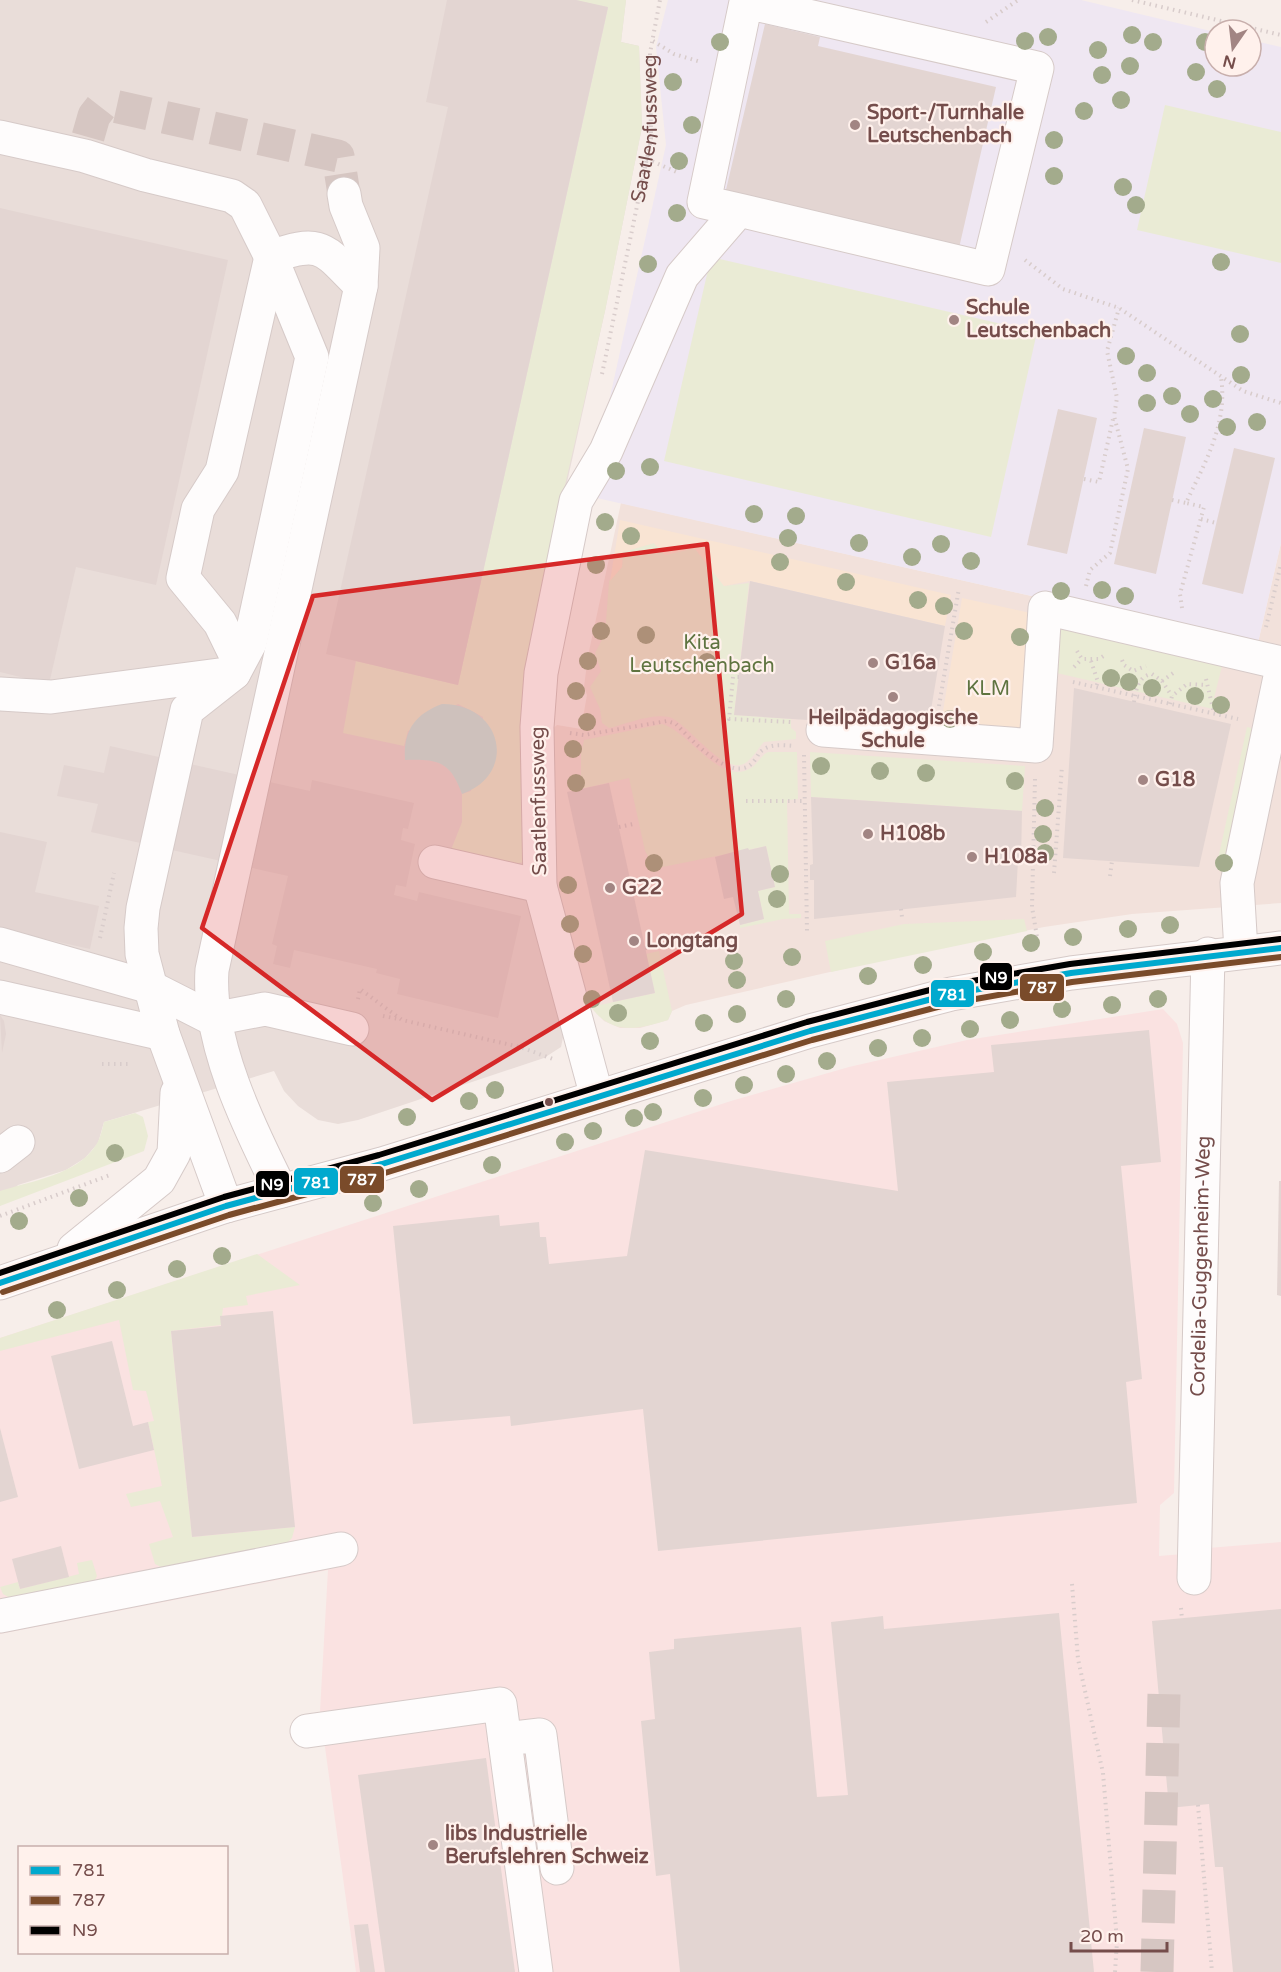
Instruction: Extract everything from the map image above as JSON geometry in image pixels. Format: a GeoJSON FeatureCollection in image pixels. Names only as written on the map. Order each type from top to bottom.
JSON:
{"type":"FeatureCollection","features":[{"type":"Feature","properties":{"kind":"street"},"geometry":{"type":"LineString","coordinates":[[746,2],[1037,68],[988,269],[739,210],[704,202],[746,2]]}},
{"type":"Feature","properties":{"kind":"street"},"geometry":{"type":"LineString","coordinates":[[0,137],[87,146],[135,172],[232,196],[245,205],[272,257],[312,357],[250,643],[236,668],[187,710],[143,908],[142,954],[163,1034],[178,1083],[226,1206]]}},
{"type":"Feature","properties":{"kind":"street"},"geometry":{"type":"LineString","coordinates":[[280,1191],[249,1127],[213,1019],[212,970],[361,286],[363,248],[346,206],[344,194]]}},
{"type":"Feature","properties":{"kind":"street","name":"Saatlenfussweg"},"geometry":{"type":"LineString","coordinates":[[597,1097],[540,886],[537,727],[541,673],[576,501],[606,451],[682,276],[739,210]]}},
{"type":"Feature","properties":{"kind":"street"},"geometry":{"type":"LineString","coordinates":[[272,257],[300,247],[318,248],[361,286]]}},
{"type":"Feature","properties":{"kind":"street"},"geometry":{"type":"LineString","coordinates":[[236,668],[220,623],[183,578],[198,509],[222,471],[272,257]]}},
{"type":"Feature","properties":{"kind":"street"},"geometry":{"type":"LineString","coordinates":[[823,730],[934,738],[1049,753],[1045,608],[1186,640],[1274,664],[1263,756],[1237,883],[1241,951]]}},
{"type":"Feature","properties":{"kind":"street"},"geometry":{"type":"LineString","coordinates":[[0,694],[51,697],[236,668]]}},
{"type":"Feature","properties":{"kind":"street"},"geometry":{"type":"LineString","coordinates":[[435,862],[540,886]]}},
{"type":"Feature","properties":{"kind":"street"},"geometry":{"type":"LineString","coordinates":[[0,944],[150,987],[213,1019],[266,1009],[365,1022]]}},
{"type":"Feature","properties":{"kind":"street"},"geometry":{"type":"LineString","coordinates":[[0,1283],[226,1206],[382,1164],[810,1030],[951,994],[1071,973],[1208,954],[1281,948]]}},
{"type":"Feature","properties":{"kind":"street","name":"Cordelia-Guggenheim-Weg"},"geometry":{"type":"LineString","coordinates":[[1194,1578],[1208,954]]}},
{"type":"Feature","properties":{"kind":"street"},"geometry":{"type":"LineString","coordinates":[[0,964],[150,987]]}},
{"type":"Feature","properties":{"kind":"street"},"geometry":{"type":"LineString","coordinates":[[32,1004],[39,970]]}},
{"type":"Feature","properties":{"kind":"street"},"geometry":{"type":"LineString","coordinates":[[0,997],[163,1034]]}},
{"type":"Feature","properties":{"kind":"street"},"geometry":{"type":"LineString","coordinates":[[57,1263],[159,1180],[174,1153],[178,1083]]}},
{"type":"Feature","properties":{"kind":"street"},"geometry":{"type":"LineString","coordinates":[[0,1616],[341,1550]]}},
{"type":"Feature","properties":{"kind":"street"},"geometry":{"type":"LineString","coordinates":[[307,1731],[500,1704],[536,1972]]}},
{"type":"Feature","properties":{"kind":"street"},"geometry":{"type":"LineString","coordinates":[[505,1739],[540,1735],[557,1868]]}},
{"type":"Feature","properties":{"kind":"path"},"geometry":{"type":"LineString","coordinates":[[1132,0],[1281,35]]}},
{"type":"Feature","properties":{"kind":"path","name":"Saatlenfussweg"},"geometry":{"type":"LineString","coordinates":[[626,255],[651,139],[650,53],[659,1]]}},
{"type":"Feature","properties":{"kind":"path"},"geometry":{"type":"LineString","coordinates":[[652,41],[674,54],[731,72]]}},
{"type":"Feature","properties":{"kind":"path"},"geometry":{"type":"LineString","coordinates":[[996,238],[1063,289],[1119,308],[1243,391],[1281,403]]}},
{"type":"Feature","properties":{"kind":"path"},"geometry":{"type":"LineString","coordinates":[[1084,479],[1099,482],[1113,416],[1116,398],[1107,351],[1119,308]]}},
{"type":"Feature","properties":{"kind":"path"},"geometry":{"type":"LineString","coordinates":[[1186,503],[1217,438],[1224,396],[1221,376]]}},
{"type":"Feature","properties":{"kind":"path"},"geometry":{"type":"LineString","coordinates":[[1080,616],[1090,570],[1110,553],[1128,469],[1113,416]]}},
{"type":"Feature","properties":{"kind":"path"},"geometry":{"type":"LineString","coordinates":[[1172,500],[1204,507],[1180,594],[1186,640]]}},
{"type":"Feature","properties":{"kind":"path"},"geometry":{"type":"LineString","coordinates":[[1201,519],[1216,523]]}},
{"type":"Feature","properties":{"kind":"path"},"geometry":{"type":"LineString","coordinates":[[1274,664],[1281,564]]}},
{"type":"Feature","properties":{"kind":"path"},"geometry":{"type":"LineString","coordinates":[[934,738],[959,588]]}},
{"type":"Feature","properties":{"kind":"path"},"geometry":{"type":"LineString","coordinates":[[1090,691],[1098,682],[1091,661]]}},
{"type":"Feature","properties":{"kind":"path"},"geometry":{"type":"LineString","coordinates":[[1134,702],[1139,681],[1146,675],[1152,674],[1162,681],[1172,696]]}},
{"type":"Feature","properties":{"kind":"path"},"geometry":{"type":"LineString","coordinates":[[739,677],[733,677],[729,719],[791,722]]}},
{"type":"Feature","properties":{"kind":"path"},"geometry":{"type":"LineString","coordinates":[[1068,692],[1069,681],[1170,704],[1263,756]]}},
{"type":"Feature","properties":{"kind":"path"},"geometry":{"type":"LineString","coordinates":[[1170,704],[1172,696],[1187,684],[1206,685]]}},
{"type":"Feature","properties":{"kind":"path"},"geometry":{"type":"LineString","coordinates":[[537,727],[584,735],[667,721],[676,724],[720,763],[743,767],[750,765],[764,749],[775,745],[804,746],[808,872],[807,931]]}},
{"type":"Feature","properties":{"kind":"path"},"geometry":{"type":"LineString","coordinates":[[1049,753],[1056,837],[1054,873]]}},
{"type":"Feature","properties":{"kind":"path"},"geometry":{"type":"LineString","coordinates":[[1037,937],[1032,907],[1033,854],[1049,753]]}},
{"type":"Feature","properties":{"kind":"path"},"geometry":{"type":"LineString","coordinates":[[746,801],[805,801]]}},
{"type":"Feature","properties":{"kind":"path"},"geometry":{"type":"LineString","coordinates":[[619,827],[633,824]]}},
{"type":"Feature","properties":{"kind":"path"},"geometry":{"type":"LineString","coordinates":[[1056,837],[1065,837]]}},
{"type":"Feature","properties":{"kind":"path"},"geometry":{"type":"LineString","coordinates":[[1021,853],[1033,854]]}},
{"type":"Feature","properties":{"kind":"path"},"geometry":{"type":"LineString","coordinates":[[1110,876],[1112,861]]}},
{"type":"Feature","properties":{"kind":"path"},"geometry":{"type":"LineString","coordinates":[[98,945],[114,873]]}},
{"type":"Feature","properties":{"kind":"path"},"geometry":{"type":"LineString","coordinates":[[901,909],[902,917]]}},
{"type":"Feature","properties":{"kind":"path"},"geometry":{"type":"LineString","coordinates":[[645,948],[664,944]]}},
{"type":"Feature","properties":{"kind":"path"},"geometry":{"type":"LineString","coordinates":[[402,1020],[360,989],[365,1022],[402,1020],[520,1047],[558,1061]]}},
{"type":"Feature","properties":{"kind":"path"},"geometry":{"type":"LineString","coordinates":[[102,1064],[132,1064]]}},
{"type":"Feature","properties":{"kind":"path"},"geometry":{"type":"LineString","coordinates":[[0,1216],[115,1173]]}},
{"type":"Feature","properties":{"kind":"path"},"geometry":{"type":"LineString","coordinates":[[1072,1584],[1078,1659],[1103,1773],[1117,1941],[1115,1972]]}},
{"type":"Feature","properties":{"kind":"path"},"geometry":{"type":"LineString","coordinates":[[1198,1805],[1212,1972]]}},
{"type":"Feature","properties":{"kind":"highlighted area"},"geometry":{"type":"Polygon","coordinates":[[[707,544],[742,914],[432,1100],[202,928],[313,596],[707,544]]]}},
{"type":"Feature","properties":{"kind":"shaded area"},"geometry":{"type":"Polygon","coordinates":[[[0,0],[626,0],[621,42],[639,46],[642,127],[605,311],[525,672],[565,1028],[561,1047],[544,1058],[358,1120],[338,1124],[318,1120],[298,1106],[284,1091],[274,1071],[104,1122],[98,1143],[85,1158],[66,1170],[18,1185],[0,1206],[0,0]]]}},
{"type":"Feature","properties":{"kind":"shaded area","name":"Schule Leutschenbach"},"geometry":{"type":"Polygon","coordinates":[[[668,0],[1081,0],[1203,29],[1203,78],[1263,78],[1263,43],[1281,47],[1281,543],[1257,647],[588,496],[666,145],[656,47],[668,0]]]}},
{"type":"Feature","properties":{"kind":"shaded area"},"geometry":{"type":"Polygon","coordinates":[[[621,503],[1257,647],[1281,543],[1281,903],[1132,914],[1044,927],[900,956],[686,1005],[672,1011],[668,1020],[640,1028],[620,1028],[604,1021],[591,1007],[586,995],[566,927],[556,878],[552,851],[548,733],[557,725],[581,729],[587,695],[584,687],[588,656],[621,503]]]}},
{"type":"Feature","properties":{"kind":"shaded area"},"geometry":{"type":"Polygon","coordinates":[[[1163,1009],[1177,1024],[1183,1043],[1174,1493],[1160,1505],[1159,1556],[1183,1554],[1184,1550],[1281,1542],[1281,1972],[356,1972],[320,1711],[328,1570],[0,1634],[0,1338],[731,1101],[849,1067],[967,1040],[1163,1009]]]}},
{"type":"Feature","properties":{"kind":"green space"},"geometry":{"type":"Polygon","coordinates":[[[576,0],[626,0],[621,42],[639,46],[642,127],[605,311],[551,546],[528,861],[511,865],[451,850],[462,822],[462,794],[471,791],[483,717],[458,704],[408,731],[404,746],[343,733],[356,661],[458,685],[608,8],[576,0]]]}},
{"type":"Feature","properties":{"kind":"green space"},"geometry":{"type":"Polygon","coordinates":[[[1165,105],[1281,132],[1281,263],[1137,230],[1165,105]]]}},
{"type":"Feature","properties":{"kind":"green space"},"geometry":{"type":"Polygon","coordinates":[[[711,257],[1037,332],[991,537],[664,461],[711,257]]]}},
{"type":"Feature","properties":{"kind":"green space","name":"Kita Leutschenbach"},"geometry":{"type":"Polygon","coordinates":[[[654,543],[665,555],[696,550],[724,586],[749,583],[734,715],[791,719],[791,728],[796,732],[796,739],[764,742],[749,760],[740,765],[730,764],[719,758],[677,721],[669,717],[647,718],[609,728],[602,723],[600,709],[590,687],[601,671],[595,653],[605,634],[609,581],[622,567],[623,552],[654,543]]]}},
{"type":"Feature","properties":{"kind":"green space"},"geometry":{"type":"Polygon","coordinates":[[[1052,618],[1224,658],[1214,698],[1228,702],[1226,712],[1048,671],[1052,618]]]}},
{"type":"Feature","properties":{"kind":"green space"},"geometry":{"type":"Polygon","coordinates":[[[662,724],[683,736],[705,756],[728,770],[739,772],[751,768],[768,752],[797,752],[798,799],[787,800],[789,914],[801,914],[801,918],[783,919],[740,928],[740,925],[764,919],[758,891],[775,887],[766,846],[658,868],[656,861],[649,858],[645,851],[629,778],[581,789],[581,754],[584,740],[662,724]]]}},
{"type":"Feature","properties":{"kind":"green space"},"geometry":{"type":"Polygon","coordinates":[[[1247,727],[1259,730],[1228,869],[1216,868],[1247,727]]]}},
{"type":"Feature","properties":{"kind":"green space"},"geometry":{"type":"Polygon","coordinates":[[[810,752],[1025,766],[1022,811],[811,797],[810,752]]]}},
{"type":"Feature","properties":{"kind":"green space"},"geometry":{"type":"Polygon","coordinates":[[[1024,919],[1027,931],[831,972],[825,941],[904,924],[1024,919]]]}},
{"type":"Feature","properties":{"kind":"green space"},"geometry":{"type":"Polygon","coordinates":[[[659,951],[672,1011],[668,1020],[647,1026],[626,1028],[608,1023],[599,1016],[591,1007],[655,993],[646,954],[659,951]]]}},
{"type":"Feature","properties":{"kind":"green space"},"geometry":{"type":"Polygon","coordinates":[[[135,1113],[143,1117],[148,1136],[144,1151],[0,1206],[0,1191],[65,1170],[88,1155],[100,1137],[104,1122],[135,1113]]]}},
{"type":"Feature","properties":{"kind":"green space"},"geometry":{"type":"Polygon","coordinates":[[[257,1254],[300,1285],[246,1296],[248,1305],[223,1308],[221,1325],[171,1331],[192,1537],[295,1527],[292,1538],[283,1547],[167,1570],[155,1564],[149,1544],[173,1537],[160,1501],[131,1507],[126,1494],[162,1486],[148,1422],[154,1421],[146,1391],[133,1390],[119,1320],[0,1351],[0,1338],[257,1254]]]}},
{"type":"Feature","properties":{"kind":"green space"},"geometry":{"type":"Polygon","coordinates":[[[92,1560],[97,1576],[94,1582],[10,1598],[3,1594],[0,1587],[18,1582],[20,1589],[79,1574],[77,1563],[92,1560]]]}},
{"type":"Feature","properties":{"kind":"sand"},"geometry":{"type":"Polygon","coordinates":[[[620,520],[951,595],[945,626],[750,581],[724,586],[696,550],[665,555],[654,543],[623,552],[622,567],[610,581],[620,520]]]}},
{"type":"Feature","properties":{"kind":"sand","name":"KLM"},"geometry":{"type":"Polygon","coordinates":[[[962,598],[1035,614],[1027,734],[940,729],[962,598]]]}},
{"type":"Feature","properties":{"kind":"water"},"geometry":{"type":"Polygon","coordinates":[[[442,704],[463,707],[479,715],[490,727],[496,742],[496,757],[491,772],[480,784],[462,794],[453,775],[441,764],[426,760],[405,760],[406,740],[413,725],[418,718],[442,704]]]}},
{"type":"Feature","properties":{"kind":"building"},"geometry":{"type":"Polygon","coordinates":[[[447,0],[576,0],[608,7],[458,685],[326,654],[448,107],[426,102],[447,0]]]}},
{"type":"Feature","properties":{"kind":"building"},"geometry":{"type":"Polygon","coordinates":[[[765,24],[820,37],[818,46],[996,87],[959,248],[725,194],[765,24]]]}},
{"type":"Feature","properties":{"kind":"building"},"geometry":{"type":"Polygon","coordinates":[[[0,208],[228,260],[156,585],[76,567],[49,684],[0,672],[0,208]]]}},
{"type":"Feature","properties":{"kind":"building"},"geometry":{"type":"Polygon","coordinates":[[[1058,409],[1097,418],[1067,554],[1027,545],[1058,409]]]}},
{"type":"Feature","properties":{"kind":"building"},"geometry":{"type":"Polygon","coordinates":[[[1144,428],[1186,437],[1156,574],[1114,564],[1144,428]]]}},
{"type":"Feature","properties":{"kind":"building"},"geometry":{"type":"Polygon","coordinates":[[[1234,448],[1275,458],[1243,594],[1202,584],[1234,448]]]}},
{"type":"Feature","properties":{"kind":"building","name":"G16a"},"geometry":{"type":"Polygon","coordinates":[[[750,581],[945,626],[928,728],[734,715],[750,581]]]}},
{"type":"Feature","properties":{"kind":"building","name":"G18"},"geometry":{"type":"Polygon","coordinates":[[[1074,688],[1231,724],[1199,867],[1063,858],[1074,688]]]}},
{"type":"Feature","properties":{"kind":"building"},"geometry":{"type":"Polygon","coordinates":[[[110,746],[310,791],[312,780],[414,803],[408,829],[403,828],[401,840],[415,844],[406,887],[396,885],[394,895],[417,901],[419,892],[521,916],[498,1018],[397,994],[400,979],[376,973],[377,969],[294,950],[290,968],[273,964],[277,946],[272,944],[288,876],[91,832],[98,804],[57,796],[64,765],[104,773],[110,746]]]}},
{"type":"Feature","properties":{"kind":"building","name":"G22"},"geometry":{"type":"Polygon","coordinates":[[[609,783],[655,993],[613,1002],[567,792],[609,783]]]}},
{"type":"Feature","properties":{"kind":"building"},"geometry":{"type":"Polygon","coordinates":[[[811,797],[1022,811],[1021,861],[1018,860],[1016,897],[814,919],[814,880],[810,880],[810,865],[813,864],[811,797]]]}},
{"type":"Feature","properties":{"kind":"building"},"geometry":{"type":"Polygon","coordinates":[[[0,832],[47,842],[35,892],[99,906],[90,949],[0,929],[0,832]]]}},
{"type":"Feature","properties":{"kind":"building"},"geometry":{"type":"Polygon","coordinates":[[[766,846],[775,887],[758,891],[764,919],[740,925],[733,897],[724,899],[715,857],[748,848],[749,850],[766,846]]]}},
{"type":"Feature","properties":{"kind":"building"},"geometry":{"type":"Polygon","coordinates":[[[0,1015],[4,1021],[6,1034],[2,1053],[0,1015]]]}},
{"type":"Feature","properties":{"kind":"building"},"geometry":{"type":"Polygon","coordinates":[[[1149,1030],[1161,1162],[1121,1166],[1142,1379],[1126,1382],[1137,1503],[658,1551],[643,1409],[511,1426],[510,1416],[413,1424],[393,1226],[499,1215],[500,1226],[539,1222],[540,1237],[546,1237],[549,1264],[627,1256],[645,1150],[898,1191],[887,1082],[994,1072],[991,1045],[1149,1030]]]}},
{"type":"Feature","properties":{"kind":"building"},"geometry":{"type":"Polygon","coordinates":[[[1279,1181],[1281,1181],[1281,1296],[1277,1295],[1279,1181]]]}},
{"type":"Feature","properties":{"kind":"building"},"geometry":{"type":"Polygon","coordinates":[[[273,1311],[295,1527],[192,1537],[171,1331],[221,1326],[220,1316],[273,1311]]]}},
{"type":"Feature","properties":{"kind":"building"},"geometry":{"type":"Polygon","coordinates":[[[112,1341],[133,1426],[148,1422],[154,1450],[79,1469],[51,1356],[112,1341]]]}},
{"type":"Feature","properties":{"kind":"building"},"geometry":{"type":"Polygon","coordinates":[[[0,1428],[18,1497],[0,1502],[0,1428]]]}},
{"type":"Feature","properties":{"kind":"building"},"geometry":{"type":"Polygon","coordinates":[[[61,1546],[69,1577],[20,1589],[12,1559],[61,1546]]]}},
{"type":"Feature","properties":{"kind":"building"},"geometry":{"type":"Polygon","coordinates":[[[1281,1609],[1281,1972],[1233,1972],[1223,1867],[1215,1867],[1209,1804],[1169,1808],[1152,1621],[1281,1609]]]}},
{"type":"Feature","properties":{"kind":"building"},"geometry":{"type":"Polygon","coordinates":[[[1059,1613],[1094,1972],[680,1972],[670,1874],[656,1876],[641,1721],[655,1719],[649,1652],[674,1649],[674,1639],[801,1627],[817,1797],[848,1795],[831,1622],[883,1616],[884,1629],[1059,1613]]]}},
{"type":"Feature","properties":{"kind":"building"},"geometry":{"type":"Polygon","coordinates":[[[486,1758],[515,1972],[385,1972],[358,1775],[486,1758]]]}},
{"type":"Feature","properties":{"kind":"building"},"geometry":{"type":"Polygon","coordinates":[[[368,1924],[375,1972],[360,1972],[354,1925],[368,1924]]]}},
{"type":"Feature","properties":{"kind":"tunnel"},"geometry":{"type":"LineString","coordinates":[[88,137],[94,116],[101,107],[114,106],[338,156],[344,194]]}},
{"type":"Feature","properties":{"kind":"tunnel"},"geometry":{"type":"LineString","coordinates":[[1157,1972],[1164,1694]]}},
{"type":"Feature","properties":{"kind":"transit line","name":"N9"},"geometry":{"type":"LineString","coordinates":[[0,1273],[224,1197],[379,1155],[807,1022],[949,985],[1070,964],[1280,939]]}},
{"type":"Feature","properties":{"kind":"transit line","name":"781"},"geometry":{"type":"LineString","coordinates":[[0,1283],[226,1206],[382,1164],[810,1031],[951,994],[1071,973],[1281,948]]}},
{"type":"Feature","properties":{"kind":"transit line","name":"787"},"geometry":{"type":"LineString","coordinates":[[3,1292],[229,1215],[385,1173],[812,1040],[953,1003],[1072,982],[1281,957]]}},
{"type":"Feature","properties":{"kind":"place","name":"Sport-/Turnhalle Leutschenbach"},"geometry":{"type":"Point","coordinates":[855,125]}},
{"type":"Feature","properties":{"kind":"place","name":"Schule Leutschenbach"},"geometry":{"type":"Point","coordinates":[954,320]}},
{"type":"Feature","properties":{"kind":"place","name":"G16a"},"geometry":{"type":"Point","coordinates":[873,663]}},
{"type":"Feature","properties":{"kind":"place","name":"Heilpädagogische Schule"},"geometry":{"type":"Point","coordinates":[893,697]}},
{"type":"Feature","properties":{"kind":"place","name":"G18"},"geometry":{"type":"Point","coordinates":[1143,780]}},
{"type":"Feature","properties":{"kind":"place","name":"H108b"},"geometry":{"type":"Point","coordinates":[868,834]}},
{"type":"Feature","properties":{"kind":"place","name":"H108a"},"geometry":{"type":"Point","coordinates":[972,857]}},
{"type":"Feature","properties":{"kind":"place","name":"G22"},"geometry":{"type":"Point","coordinates":[610,888]}},
{"type":"Feature","properties":{"kind":"place","name":"Longtang"},"geometry":{"type":"Point","coordinates":[634,941]}},
{"type":"Feature","properties":{"kind":"place","name":"libs Industrielle Berufslehren Schweiz"},"geometry":{"type":"Point","coordinates":[433,1845]}}]}
